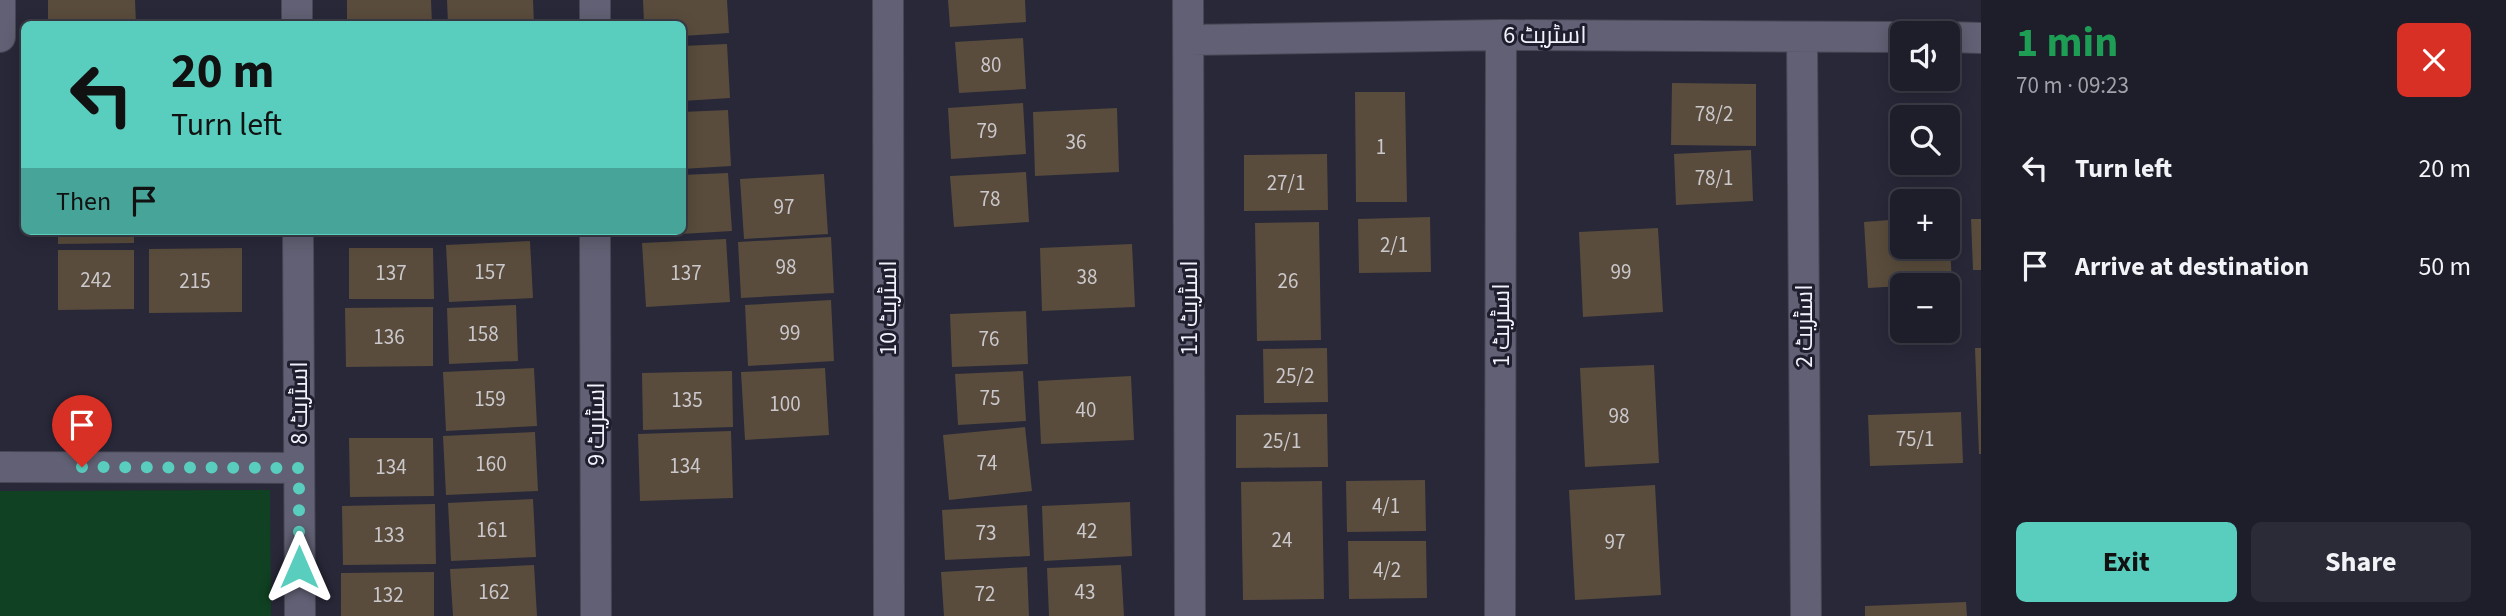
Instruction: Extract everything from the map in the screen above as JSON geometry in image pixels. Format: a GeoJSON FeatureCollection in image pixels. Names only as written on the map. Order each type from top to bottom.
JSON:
{"type":"FeatureCollection","features":[{"type":"Feature","properties":{"kind":"street"},"geometry":{"type":"LineString","coordinates":[[0,0],[0,37]]}},
{"type":"Feature","properties":{"kind":"street"},"geometry":{"type":"LineString","coordinates":[[297,0],[297,21]]}},
{"type":"Feature","properties":{"kind":"street"},"geometry":{"type":"LineString","coordinates":[[595,0],[595,21]]}},
{"type":"Feature","properties":{"kind":"street","name":"اسٹریٹ 10"},"geometry":{"type":"LineString","coordinates":[[888,0],[889,616]]}},
{"type":"Feature","properties":{"kind":"street","name":"اسٹریٹ 11"},"geometry":{"type":"LineString","coordinates":[[1188,0],[1190,616]]}},
{"type":"Feature","properties":{"kind":"street","name":"اسٹریٹ 6"},"geometry":{"type":"LineString","coordinates":[[1189,40],[1501,35],[1890,37]]}},
{"type":"Feature","properties":{"kind":"street","name":"اسٹریٹ 1"},"geometry":{"type":"LineString","coordinates":[[1500,616],[1501,35]]}},
{"type":"Feature","properties":{"kind":"street","name":"اسٹریٹ 2"},"geometry":{"type":"LineString","coordinates":[[1802,37],[1806,616]]}},
{"type":"Feature","properties":{"kind":"street"},"geometry":{"type":"LineString","coordinates":[[1960,37],[1981,38]]}},
{"type":"Feature","properties":{"kind":"street","name":"اسٹریٹ 8"},"geometry":{"type":"LineString","coordinates":[[298,235],[300,616]]}},
{"type":"Feature","properties":{"kind":"street","name":"اسٹریٹ 9"},"geometry":{"type":"LineString","coordinates":[[595,235],[596,616]]}},
{"type":"Feature","properties":{"kind":"street"},"geometry":{"type":"LineString","coordinates":[[0,467],[299,468]]}},
{"type":"Feature","properties":{"kind":"green space"},"geometry":{"type":"Polygon","coordinates":[[[270,490],[271,616],[0,616],[0,491],[270,490]]]}},
{"type":"Feature","properties":{"kind":"building"},"geometry":{"type":"Polygon","coordinates":[[[48,0],[135,0],[136,21],[48,21],[48,0]]]}},
{"type":"Feature","properties":{"kind":"building"},"geometry":{"type":"Polygon","coordinates":[[[347,0],[431,0],[432,21],[347,21],[347,0]]]}},
{"type":"Feature","properties":{"kind":"building"},"geometry":{"type":"Polygon","coordinates":[[[447,0],[533,0],[534,21],[448,21],[447,0]]]}},
{"type":"Feature","properties":{"kind":"building"},"geometry":{"type":"Polygon","coordinates":[[[643,0],[727,0],[729,33],[686,36],[686,21],[644,21],[643,0]]]}},
{"type":"Feature","properties":{"kind":"building"},"geometry":{"type":"Polygon","coordinates":[[[948,0],[1025,0],[1026,22],[950,27],[948,0]]]}},
{"type":"Feature","properties":{"kind":"building"},"geometry":{"type":"Polygon","coordinates":[[[1023,38],[1026,89],[959,93],[955,42],[1023,38]]]}},
{"type":"Feature","properties":{"kind":"building"},"geometry":{"type":"Polygon","coordinates":[[[727,44],[730,98],[686,101],[686,46],[727,44]]]}},
{"type":"Feature","properties":{"kind":"building"},"geometry":{"type":"Polygon","coordinates":[[[1672,83],[1756,84],[1756,146],[1671,145],[1672,83]]]}},
{"type":"Feature","properties":{"kind":"building"},"geometry":{"type":"Polygon","coordinates":[[[1355,92],[1405,92],[1407,202],[1356,202],[1355,92]]]}},
{"type":"Feature","properties":{"kind":"building"},"geometry":{"type":"Polygon","coordinates":[[[1023,103],[1026,154],[951,159],[948,108],[1023,103]]]}},
{"type":"Feature","properties":{"kind":"building"},"geometry":{"type":"Polygon","coordinates":[[[1117,108],[1119,172],[1035,176],[1033,112],[1117,108]]]}},
{"type":"Feature","properties":{"kind":"building"},"geometry":{"type":"Polygon","coordinates":[[[728,110],[731,166],[686,169],[686,112],[728,110]]]}},
{"type":"Feature","properties":{"kind":"building"},"geometry":{"type":"Polygon","coordinates":[[[1751,150],[1753,201],[1676,205],[1674,154],[1751,150]]]}},
{"type":"Feature","properties":{"kind":"building"},"geometry":{"type":"Polygon","coordinates":[[[1327,154],[1328,210],[1244,211],[1244,155],[1327,154]]]}},
{"type":"Feature","properties":{"kind":"building"},"geometry":{"type":"Polygon","coordinates":[[[1026,172],[1029,222],[954,227],[950,176],[1026,172]]]}},
{"type":"Feature","properties":{"kind":"building"},"geometry":{"type":"Polygon","coordinates":[[[728,173],[732,231],[686,234],[686,175],[728,173]]]}},
{"type":"Feature","properties":{"kind":"building"},"geometry":{"type":"Polygon","coordinates":[[[824,174],[828,234],[744,239],[740,179],[824,174]]]}},
{"type":"Feature","properties":{"kind":"building"},"geometry":{"type":"Polygon","coordinates":[[[1430,217],[1431,272],[1359,273],[1358,219],[1430,217]]]}},
{"type":"Feature","properties":{"kind":"building"},"geometry":{"type":"Polygon","coordinates":[[[1971,219],[1981,219],[1981,270],[1973,270],[1971,219]]]}},
{"type":"Feature","properties":{"kind":"building"},"geometry":{"type":"Polygon","coordinates":[[[1890,220],[1890,259],[1951,259],[1951,273],[1890,273],[1890,287],[1868,288],[1864,222],[1890,220]]]}},
{"type":"Feature","properties":{"kind":"building"},"geometry":{"type":"Polygon","coordinates":[[[1319,222],[1321,340],[1257,341],[1255,223],[1319,222]]]}},
{"type":"Feature","properties":{"kind":"building"},"geometry":{"type":"Polygon","coordinates":[[[1658,228],[1663,312],[1583,317],[1579,232],[1658,228]]]}},
{"type":"Feature","properties":{"kind":"building"},"geometry":{"type":"Polygon","coordinates":[[[58,235],[134,235],[134,243],[58,244],[58,235]]]}},
{"type":"Feature","properties":{"kind":"building"},"geometry":{"type":"Polygon","coordinates":[[[349,235],[433,235],[349,236],[349,235]]]}},
{"type":"Feature","properties":{"kind":"building"},"geometry":{"type":"Polygon","coordinates":[[[831,237],[834,293],[741,298],[738,242],[831,237]]]}},
{"type":"Feature","properties":{"kind":"building"},"geometry":{"type":"Polygon","coordinates":[[[726,239],[730,302],[646,307],[642,243],[726,239]]]}},
{"type":"Feature","properties":{"kind":"building"},"geometry":{"type":"Polygon","coordinates":[[[530,241],[533,298],[449,302],[446,245],[530,241]]]}},
{"type":"Feature","properties":{"kind":"building"},"geometry":{"type":"Polygon","coordinates":[[[1132,244],[1135,307],[1042,311],[1040,248],[1132,244]]]}},
{"type":"Feature","properties":{"kind":"building"},"geometry":{"type":"Polygon","coordinates":[[[242,248],[242,312],[149,313],[149,249],[242,248]]]}},
{"type":"Feature","properties":{"kind":"building"},"geometry":{"type":"Polygon","coordinates":[[[349,248],[433,248],[434,299],[349,299],[349,248]]]}},
{"type":"Feature","properties":{"kind":"building"},"geometry":{"type":"Polygon","coordinates":[[[58,250],[134,250],[134,309],[58,310],[58,250]]]}},
{"type":"Feature","properties":{"kind":"building"},"geometry":{"type":"Polygon","coordinates":[[[831,300],[834,361],[748,366],[745,305],[831,300]]]}},
{"type":"Feature","properties":{"kind":"building"},"geometry":{"type":"Polygon","coordinates":[[[516,305],[518,361],[449,364],[447,308],[516,305]]]}},
{"type":"Feature","properties":{"kind":"building"},"geometry":{"type":"Polygon","coordinates":[[[433,307],[433,366],[346,367],[345,308],[433,307]]]}},
{"type":"Feature","properties":{"kind":"building"},"geometry":{"type":"Polygon","coordinates":[[[1026,311],[1028,364],[952,367],[950,314],[1026,311]]]}},
{"type":"Feature","properties":{"kind":"building"},"geometry":{"type":"Polygon","coordinates":[[[1327,348],[1328,402],[1264,403],[1263,349],[1327,348]]]}},
{"type":"Feature","properties":{"kind":"building"},"geometry":{"type":"Polygon","coordinates":[[[1975,348],[1981,348],[1981,454],[1979,454],[1975,348]]]}},
{"type":"Feature","properties":{"kind":"building"},"geometry":{"type":"Polygon","coordinates":[[[1654,365],[1659,463],[1585,467],[1580,368],[1654,365]]]}},
{"type":"Feature","properties":{"kind":"building"},"geometry":{"type":"Polygon","coordinates":[[[534,368],[537,426],[446,431],[443,372],[534,368]]]}},
{"type":"Feature","properties":{"kind":"building"},"geometry":{"type":"Polygon","coordinates":[[[825,368],[829,435],[745,440],[741,372],[825,368]]]}},
{"type":"Feature","properties":{"kind":"building"},"geometry":{"type":"Polygon","coordinates":[[[732,371],[733,427],[643,430],[642,373],[732,371]]]}},
{"type":"Feature","properties":{"kind":"building"},"geometry":{"type":"Polygon","coordinates":[[[1023,371],[1026,421],[958,425],[955,374],[1023,371]]]}},
{"type":"Feature","properties":{"kind":"building"},"geometry":{"type":"Polygon","coordinates":[[[1131,376],[1134,440],[1041,444],[1038,381],[1131,376]]]}},
{"type":"Feature","properties":{"kind":"building"},"geometry":{"type":"Polygon","coordinates":[[[1961,412],[1963,463],[1870,466],[1868,415],[1961,412]]]}},
{"type":"Feature","properties":{"kind":"building"},"geometry":{"type":"Polygon","coordinates":[[[1327,414],[1328,467],[1236,468],[1236,415],[1327,414]]]}},
{"type":"Feature","properties":{"kind":"building"},"geometry":{"type":"Polygon","coordinates":[[[1025,427],[1032,491],[949,500],[943,435],[1025,427]]]}},
{"type":"Feature","properties":{"kind":"building"},"geometry":{"type":"Polygon","coordinates":[[[731,431],[733,498],[640,501],[638,434],[731,431]]]}},
{"type":"Feature","properties":{"kind":"building"},"geometry":{"type":"Polygon","coordinates":[[[535,432],[538,491],[446,495],[443,436],[535,432]]]}},
{"type":"Feature","properties":{"kind":"building"},"geometry":{"type":"Polygon","coordinates":[[[349,438],[433,438],[434,496],[350,497],[349,438]]]}},
{"type":"Feature","properties":{"kind":"building"},"geometry":{"type":"Polygon","coordinates":[[[1425,480],[1426,531],[1347,532],[1346,481],[1425,480]]]}},
{"type":"Feature","properties":{"kind":"building"},"geometry":{"type":"Polygon","coordinates":[[[1322,481],[1324,599],[1243,600],[1241,482],[1322,481]]]}},
{"type":"Feature","properties":{"kind":"building"},"geometry":{"type":"Polygon","coordinates":[[[1655,485],[1661,595],[1575,600],[1569,490],[1655,485]]]}},
{"type":"Feature","properties":{"kind":"building"},"geometry":{"type":"Polygon","coordinates":[[[533,499],[536,557],[451,561],[448,503],[533,499]]]}},
{"type":"Feature","properties":{"kind":"building"},"geometry":{"type":"Polygon","coordinates":[[[1130,502],[1132,556],[1044,561],[1042,506],[1130,502]]]}},
{"type":"Feature","properties":{"kind":"building"},"geometry":{"type":"Polygon","coordinates":[[[435,504],[436,564],[343,565],[342,506],[435,504]]]}},
{"type":"Feature","properties":{"kind":"building"},"geometry":{"type":"Polygon","coordinates":[[[1027,505],[1030,556],[945,560],[942,510],[1027,505]]]}},
{"type":"Feature","properties":{"kind":"building"},"geometry":{"type":"Polygon","coordinates":[[[1348,541],[1426,541],[1427,598],[1349,599],[1348,541]]]}},
{"type":"Feature","properties":{"kind":"building"},"geometry":{"type":"Polygon","coordinates":[[[534,565],[537,616],[453,616],[450,569],[534,565]]]}},
{"type":"Feature","properties":{"kind":"building"},"geometry":{"type":"Polygon","coordinates":[[[1121,565],[1124,616],[1049,616],[1047,568],[1121,565]]]}},
{"type":"Feature","properties":{"kind":"building"},"geometry":{"type":"Polygon","coordinates":[[[1027,567],[1029,616],[944,616],[941,572],[1027,567]]]}},
{"type":"Feature","properties":{"kind":"building"},"geometry":{"type":"Polygon","coordinates":[[[434,572],[434,616],[341,616],[341,573],[434,572]]]}},
{"type":"Feature","properties":{"kind":"building"},"geometry":{"type":"Polygon","coordinates":[[[1966,602],[1967,616],[1865,616],[1865,606],[1966,602]]]}},
{"type":"Feature","properties":{"kind":"route"},"geometry":{"type":"LineString","coordinates":[[82,467],[299,468],[299,567]]}}]}
